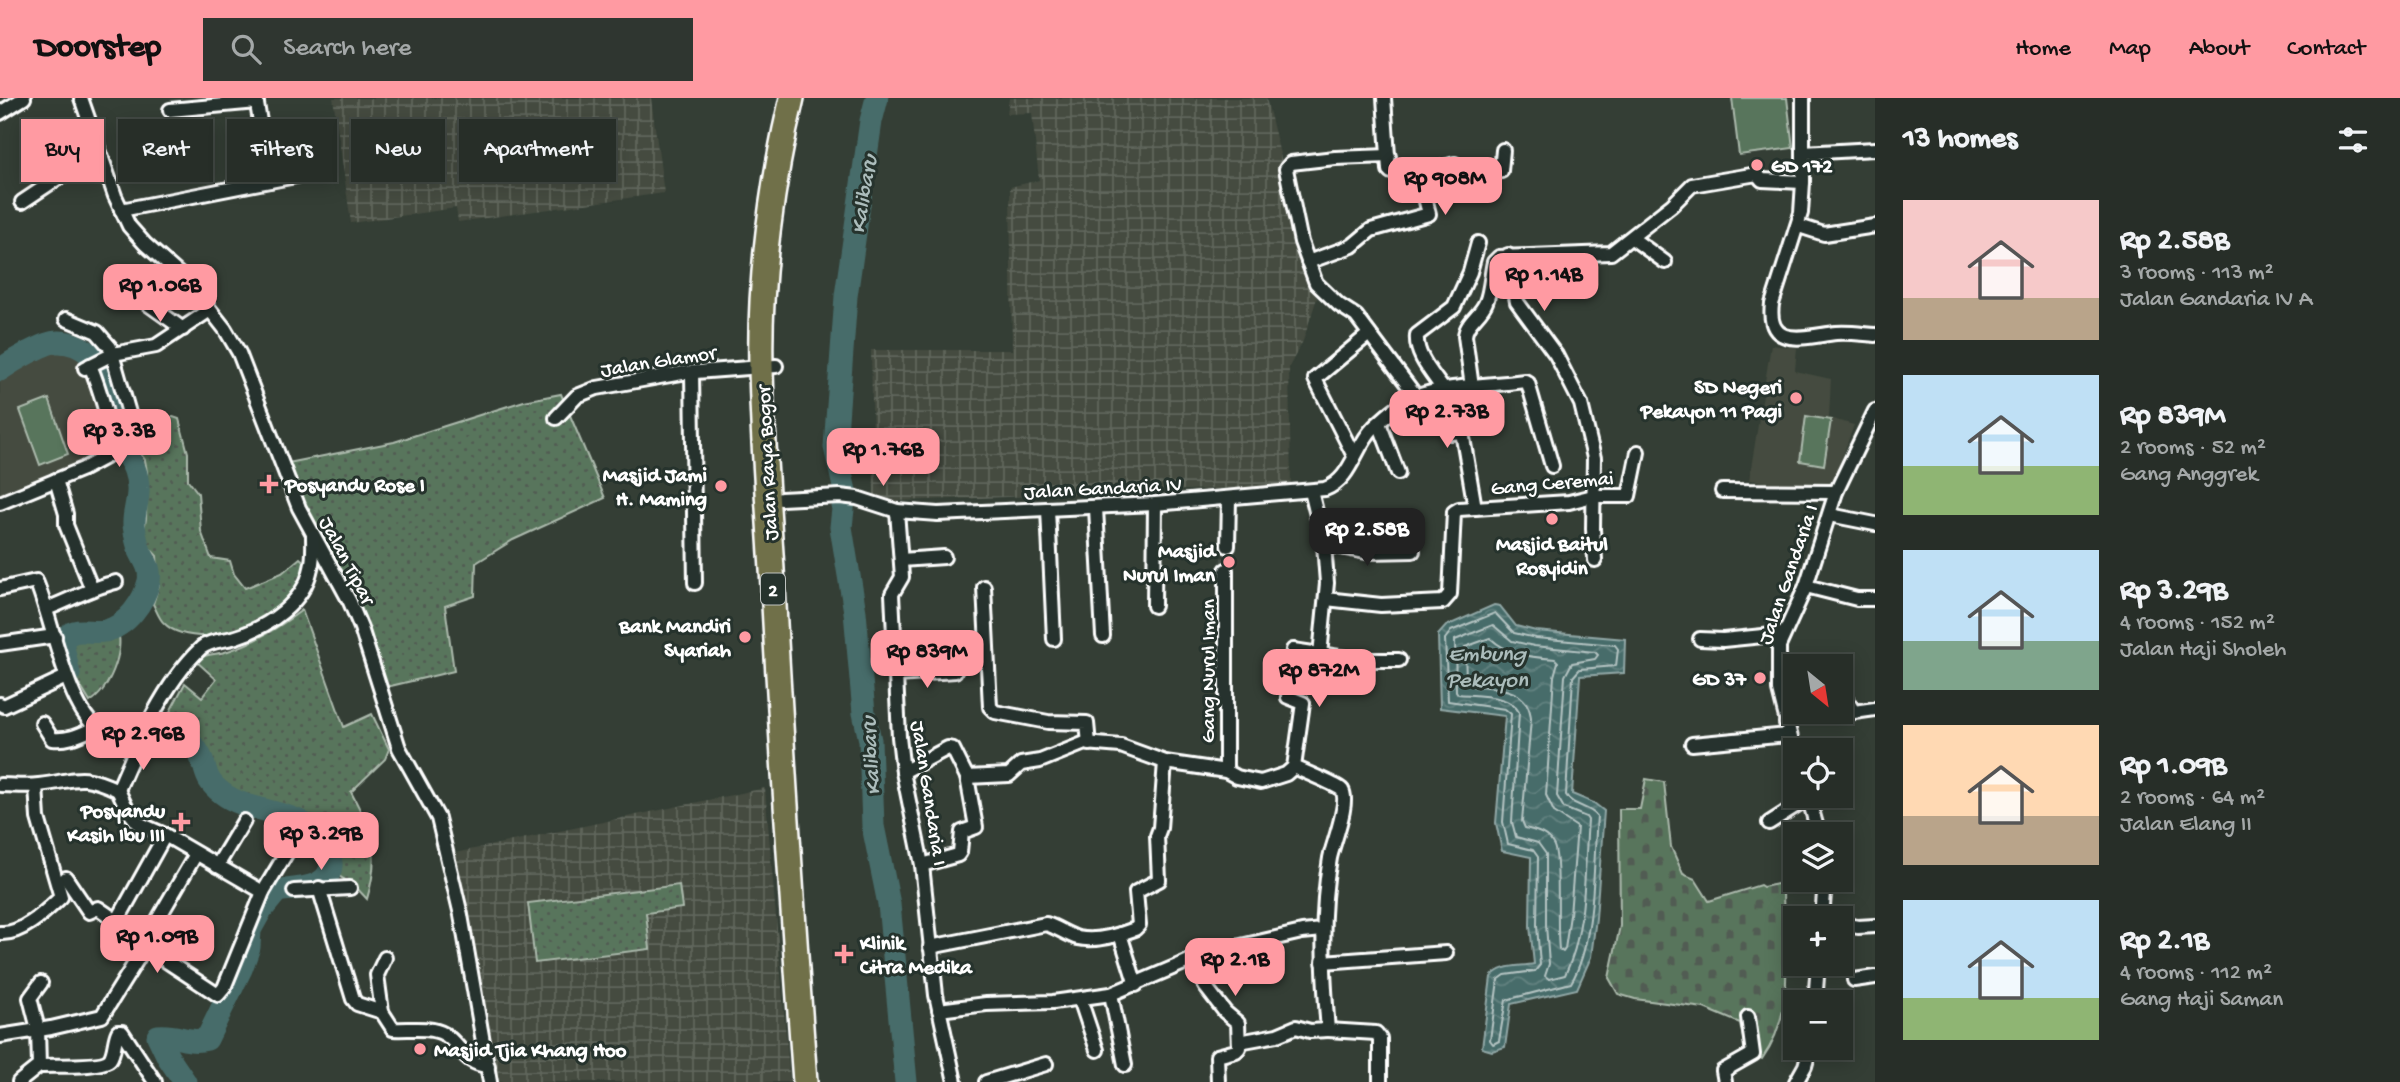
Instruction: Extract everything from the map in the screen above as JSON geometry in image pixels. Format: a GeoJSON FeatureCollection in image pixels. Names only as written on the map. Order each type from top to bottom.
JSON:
{"type":"FeatureCollection","features":[{"type":"Feature","properties":{"kind":"highway","name":"Jalan Raya Bogor"},"geometry":{"type":"LineString","coordinates":[[792,98],[777,169],[764,287],[776,648],[805,1082]]}},
{"type":"Feature","properties":{"kind":"highway","name":"Jalan Raya Bogor"},"geometry":{"type":"LineString","coordinates":[[805,98],[786,195],[768,366],[781,499],[819,1082]]}},
{"type":"Feature","properties":{"kind":"street"},"geometry":{"type":"LineString","coordinates":[[0,113],[24,98]]}},
{"type":"Feature","properties":{"kind":"street","name":"Jalan Tipar"},"geometry":{"type":"LineString","coordinates":[[81,98],[88,119]]}},
{"type":"Feature","properties":{"kind":"street"},"geometry":{"type":"LineString","coordinates":[[1308,262],[1352,246],[1371,230],[1427,215],[1427,202],[1417,168],[1390,171],[1384,98]]}},
{"type":"Feature","properties":{"kind":"street"},"geometry":{"type":"LineString","coordinates":[[1803,98],[1803,182],[1798,226],[1772,304],[1776,331],[1785,337],[1809,338],[1842,333],[1875,335]]}},
{"type":"Feature","properties":{"kind":"street"},"geometry":{"type":"LineString","coordinates":[[170,110],[256,100],[259,119]]}},
{"type":"Feature","properties":{"kind":"street"},"geometry":{"type":"LineString","coordinates":[[1803,153],[1875,149]]}},
{"type":"Feature","properties":{"kind":"street"},"geometry":{"type":"LineString","coordinates":[[1420,174],[1455,164],[1466,183],[1501,172],[1503,150]]}},
{"type":"Feature","properties":{"kind":"street"},"geometry":{"type":"LineString","coordinates":[[1389,156],[1313,160],[1291,163],[1286,169],[1301,242],[1317,283],[1339,305],[1356,316],[1416,396]]}},
{"type":"Feature","properties":{"kind":"street","name":"Jalan Tipar"},"geometry":{"type":"LineString","coordinates":[[104,163],[129,226],[145,244],[189,282],[239,353],[276,452],[313,536],[350,602],[361,628],[399,748],[438,818],[461,915],[490,1082]]}},
{"type":"Feature","properties":{"kind":"street"},"geometry":{"type":"LineString","coordinates":[[1472,387],[1466,327],[1486,305],[1494,262],[1499,257],[1611,253],[1633,238],[1692,186],[1757,174],[1762,180],[1803,182]]}},
{"type":"Feature","properties":{"kind":"street"},"geometry":{"type":"LineString","coordinates":[[22,202],[52,182]]}},
{"type":"Feature","properties":{"kind":"street"},"geometry":{"type":"LineString","coordinates":[[121,210],[265,182]]}},
{"type":"Feature","properties":{"kind":"street"},"geometry":{"type":"LineString","coordinates":[[1798,226],[1824,234],[1875,226]]}},
{"type":"Feature","properties":{"kind":"street"},"geometry":{"type":"LineString","coordinates":[[1633,238],[1665,262]]}},
{"type":"Feature","properties":{"kind":"street"},"geometry":{"type":"LineString","coordinates":[[1326,599],[1381,605],[1438,602],[1450,594],[1452,516],[1459,509],[1475,508],[1462,432],[1450,433],[1441,390],[1416,345],[1417,335],[1454,307],[1470,272],[1478,243]]}},
{"type":"Feature","properties":{"kind":"street"},"geometry":{"type":"LineString","coordinates":[[1507,255],[1517,302],[1556,355],[1581,404],[1594,458],[1595,559]]}},
{"type":"Feature","properties":{"kind":"street"},"geometry":{"type":"LineString","coordinates":[[141,299],[183,329]]}},
{"type":"Feature","properties":{"kind":"street"},"geometry":{"type":"LineString","coordinates":[[0,503],[108,457],[113,448],[97,381],[90,365],[112,354],[156,346],[210,310]]}},
{"type":"Feature","properties":{"kind":"street"},"geometry":{"type":"LineString","coordinates":[[66,319],[97,332],[112,354],[135,435]]}},
{"type":"Feature","properties":{"kind":"street"},"geometry":{"type":"LineString","coordinates":[[1354,456],[1315,379],[1370,334]]}},
{"type":"Feature","properties":{"kind":"street","name":"Jalan Glamor"},"geometry":{"type":"LineString","coordinates":[[556,418],[571,401],[590,390],[655,376],[768,366]]}},
{"type":"Feature","properties":{"kind":"street"},"geometry":{"type":"LineString","coordinates":[[692,372],[695,583]]}},
{"type":"Feature","properties":{"kind":"street","name":"Jalan Gandaria IV"},"geometry":{"type":"LineString","coordinates":[[781,499],[840,496],[857,498],[897,511],[938,514],[1096,508],[1325,489],[1338,483],[1363,440],[1379,423],[1416,396],[1441,390],[1525,380],[1552,466]]}},
{"type":"Feature","properties":{"kind":"street","name":"Jalan Gandaria I"},"geometry":{"type":"LineString","coordinates":[[1790,738],[1779,690],[1777,653],[1783,634],[1807,586],[1836,492],[1870,431],[1875,411]]}},
{"type":"Feature","properties":{"kind":"street"},"geometry":{"type":"LineString","coordinates":[[1379,423],[1398,473]]}},
{"type":"Feature","properties":{"kind":"street","name":"Gang Ceremai"},"geometry":{"type":"LineString","coordinates":[[1475,508],[1569,502],[1593,496],[1629,496],[1637,452]]}},
{"type":"Feature","properties":{"kind":"street"},"geometry":{"type":"LineString","coordinates":[[56,480],[66,514],[66,526],[91,587]]}},
{"type":"Feature","properties":{"kind":"street"},"geometry":{"type":"LineString","coordinates":[[1311,491],[1324,544],[1326,599],[1320,655]]}},
{"type":"Feature","properties":{"kind":"street"},"geometry":{"type":"LineString","coordinates":[[1722,491],[1836,492]]}},
{"type":"Feature","properties":{"kind":"street"},"geometry":{"type":"LineString","coordinates":[[1228,499],[1228,546]]}},
{"type":"Feature","properties":{"kind":"street"},"geometry":{"type":"LineString","coordinates":[[1154,606],[1155,504]]}},
{"type":"Feature","properties":{"kind":"street"},"geometry":{"type":"LineString","coordinates":[[1096,508],[1103,636]]}},
{"type":"Feature","properties":{"kind":"street"},"geometry":{"type":"LineString","coordinates":[[1048,509],[1054,639]]}},
{"type":"Feature","properties":{"kind":"street","name":"Jalan Gandaria I"},"geometry":{"type":"LineString","coordinates":[[897,511],[902,577],[892,594],[899,737],[903,772],[922,865],[939,1010],[955,1082]]}},
{"type":"Feature","properties":{"kind":"street"},"geometry":{"type":"LineString","coordinates":[[1830,515],[1875,524]]}},
{"type":"Feature","properties":{"kind":"street"},"geometry":{"type":"LineString","coordinates":[[118,790],[141,737],[185,666],[202,646],[258,628],[288,607],[311,570],[313,536]]}},
{"type":"Feature","properties":{"kind":"street"},"geometry":{"type":"LineString","coordinates":[[1324,544],[1366,552],[1413,551]]}},
{"type":"Feature","properties":{"kind":"street"},"geometry":{"type":"LineString","coordinates":[[901,561],[944,557]]}},
{"type":"Feature","properties":{"kind":"street","name":"Gang Nurul Iman"},"geometry":{"type":"LineString","coordinates":[[1226,570],[1226,771]]}},
{"type":"Feature","properties":{"kind":"street"},"geometry":{"type":"LineString","coordinates":[[0,589],[36,581],[66,677],[78,704],[97,727],[141,737]]}},
{"type":"Feature","properties":{"kind":"street"},"geometry":{"type":"LineString","coordinates":[[46,609],[91,587],[116,582]]}},
{"type":"Feature","properties":{"kind":"street"},"geometry":{"type":"LineString","coordinates":[[1807,586],[1857,599],[1875,599]]}},
{"type":"Feature","properties":{"kind":"street"},"geometry":{"type":"LineString","coordinates":[[984,587],[990,707],[996,712],[1048,722],[1087,723],[1089,744]]}},
{"type":"Feature","properties":{"kind":"street"},"geometry":{"type":"LineString","coordinates":[[1700,639],[1723,640],[1783,634]]}},
{"type":"Feature","properties":{"kind":"street"},"geometry":{"type":"LineString","coordinates":[[0,644],[55,636]]}},
{"type":"Feature","properties":{"kind":"street"},"geometry":{"type":"LineString","coordinates":[[967,777],[1009,775],[1021,764],[1040,761],[1077,745],[1089,744],[1121,746],[1165,762],[1226,771],[1237,777],[1265,781],[1286,774],[1294,767],[1303,703],[1288,697],[1293,650],[1359,660],[1399,660]]}},
{"type":"Feature","properties":{"kind":"street"},"geometry":{"type":"LineString","coordinates":[[897,675],[955,671]]}},
{"type":"Feature","properties":{"kind":"street"},"geometry":{"type":"LineString","coordinates":[[0,704],[4,706],[18,701],[66,677]]}},
{"type":"Feature","properties":{"kind":"street"},"geometry":{"type":"LineString","coordinates":[[1853,710],[1875,709]]}},
{"type":"Feature","properties":{"kind":"street"},"geometry":{"type":"LineString","coordinates":[[42,723],[52,738],[59,740],[79,736],[97,727]]}},
{"type":"Feature","properties":{"kind":"street"},"geometry":{"type":"LineString","coordinates":[[1692,744],[1787,729],[1793,724]]}},
{"type":"Feature","properties":{"kind":"street"},"geometry":{"type":"LineString","coordinates":[[903,772],[948,748],[953,749],[967,777],[976,827],[962,832],[960,852],[957,855],[922,865]]}},
{"type":"Feature","properties":{"kind":"street"},"geometry":{"type":"LineString","coordinates":[[930,947],[1046,924],[1076,938],[1088,940],[1135,929],[1139,925],[1136,892],[1159,880],[1157,836],[1160,828],[1165,762]]}},
{"type":"Feature","properties":{"kind":"street"},"geometry":{"type":"LineString","coordinates":[[1294,767],[1343,790],[1344,802],[1329,868],[1323,930],[1322,962],[1328,1030]]}},
{"type":"Feature","properties":{"kind":"street"},"geometry":{"type":"LineString","coordinates":[[0,785],[36,786],[81,778],[96,780],[118,790],[127,810],[138,823],[165,835],[263,892]]}},
{"type":"Feature","properties":{"kind":"street"},"geometry":{"type":"LineString","coordinates":[[0,933],[18,930],[61,897],[38,818],[36,786]]}},
{"type":"Feature","properties":{"kind":"street"},"geometry":{"type":"LineString","coordinates":[[1769,823],[1792,808]]}},
{"type":"Feature","properties":{"kind":"street"},"geometry":{"type":"LineString","coordinates":[[217,866],[244,821]]}},
{"type":"Feature","properties":{"kind":"street"},"geometry":{"type":"LineString","coordinates":[[117,927],[165,835]]}},
{"type":"Feature","properties":{"kind":"street"},"geometry":{"type":"LineString","coordinates":[[66,878],[89,912],[98,908],[128,940],[145,947],[218,995],[224,988],[263,892],[293,842]]}},
{"type":"Feature","properties":{"kind":"street"},"geometry":{"type":"LineString","coordinates":[[154,926],[195,854]]}},
{"type":"Feature","properties":{"kind":"street"},"geometry":{"type":"LineString","coordinates":[[319,888],[353,999],[357,1004],[382,1012]]}},
{"type":"Feature","properties":{"kind":"street"},"geometry":{"type":"LineString","coordinates":[[294,891],[350,888]]}},
{"type":"Feature","properties":{"kind":"street"},"geometry":{"type":"LineString","coordinates":[[1853,926],[1875,926]]}},
{"type":"Feature","properties":{"kind":"street"},"geometry":{"type":"LineString","coordinates":[[939,1010],[986,1004],[1080,999],[1111,994],[1196,958],[1245,943],[1323,930]]}},
{"type":"Feature","properties":{"kind":"street"},"geometry":{"type":"LineString","coordinates":[[1120,934],[1136,985]]}},
{"type":"Feature","properties":{"kind":"street"},"geometry":{"type":"LineString","coordinates":[[0,1036],[102,1016],[145,947]]}},
{"type":"Feature","properties":{"kind":"street"},"geometry":{"type":"LineString","coordinates":[[1322,962],[1446,953]]}},
{"type":"Feature","properties":{"kind":"street"},"geometry":{"type":"LineString","coordinates":[[385,958],[377,975],[382,1012],[393,1029],[440,1032],[474,1064],[488,1066]]}},
{"type":"Feature","properties":{"kind":"street"},"geometry":{"type":"LineString","coordinates":[[1196,958],[1205,986],[1225,1012],[1238,1023],[1239,1042],[1236,1051],[1217,1056],[1218,1082]]}},
{"type":"Feature","properties":{"kind":"street"},"geometry":{"type":"LineString","coordinates":[[1854,980],[1875,977]]}},
{"type":"Feature","properties":{"kind":"street"},"geometry":{"type":"LineString","coordinates":[[39,1066],[38,1029],[30,998],[41,984]]}},
{"type":"Feature","properties":{"kind":"street"},"geometry":{"type":"LineString","coordinates":[[1111,994],[1125,1065]]}},
{"type":"Feature","properties":{"kind":"street"},"geometry":{"type":"LineString","coordinates":[[1080,999],[1097,1050]]}},
{"type":"Feature","properties":{"kind":"street"},"geometry":{"type":"LineString","coordinates":[[102,1016],[118,1032],[126,1035],[141,1064],[151,1073],[155,1082]]}},
{"type":"Feature","properties":{"kind":"street"},"geometry":{"type":"LineString","coordinates":[[1725,1082],[1723,1071],[1753,1054],[1748,1017]]}},
{"type":"Feature","properties":{"kind":"street"},"geometry":{"type":"LineString","coordinates":[[1239,1042],[1277,1035],[1296,1027],[1310,1031],[1376,1033],[1380,1038],[1380,1082]]}},
{"type":"Feature","properties":{"kind":"street"},"geometry":{"type":"LineString","coordinates":[[19,1082],[39,1066],[94,1065],[107,1061],[118,1032]]}},
{"type":"Feature","properties":{"kind":"street"},"geometry":{"type":"LineString","coordinates":[[1796,1082],[1807,1060]]}},
{"type":"Feature","properties":{"kind":"street"},"geometry":{"type":"LineString","coordinates":[[986,1082],[1045,1064]]}},
{"type":"Feature","properties":{"kind":"shaded area"},"geometry":{"type":"Polygon","coordinates":[[[333,98],[651,98],[664,193],[458,222],[456,208],[351,223],[333,98]]]}},
{"type":"Feature","properties":{"kind":"shaded area"},"geometry":{"type":"Polygon","coordinates":[[[1009,98],[1266,98],[1285,174],[1297,238],[1317,298],[1303,341],[1289,367],[1291,486],[874,502],[871,350],[1012,350],[1010,187],[1039,180],[1032,113],[1007,114],[1009,98]]]}},
{"type":"Feature","properties":{"kind":"shaded area","name":"SD Negeri Pekayon 11 Pagi"},"geometry":{"type":"Polygon","coordinates":[[[1771,345],[1797,348],[1795,371],[1831,379],[1829,418],[1854,425],[1830,490],[1749,480],[1771,345]]]}},
{"type":"Feature","properties":{"kind":"shaded area"},"geometry":{"type":"Polygon","coordinates":[[[60,349],[76,353],[85,368],[109,441],[106,456],[0,499],[0,378],[44,351],[60,349]]]}},
{"type":"Feature","properties":{"kind":"shaded area"},"geometry":{"type":"Polygon","coordinates":[[[765,788],[790,1082],[488,1082],[450,854],[765,788]]]}},
{"type":"Feature","properties":{"kind":"green space"},"geometry":{"type":"Polygon","coordinates":[[[1732,98],[1787,98],[1793,148],[1739,155],[1732,98]]]}},
{"type":"Feature","properties":{"kind":"green space"},"geometry":{"type":"Polygon","coordinates":[[[561,394],[605,498],[513,540],[476,563],[475,596],[445,606],[454,671],[382,688],[283,464],[394,442],[524,401],[561,394]]]}},
{"type":"Feature","properties":{"kind":"green space"},"geometry":{"type":"Polygon","coordinates":[[[49,399],[68,454],[40,465],[20,410],[49,399]]]}},
{"type":"Feature","properties":{"kind":"green space"},"geometry":{"type":"Polygon","coordinates":[[[1806,416],[1831,420],[1824,465],[1800,461],[1806,416]]]}},
{"type":"Feature","properties":{"kind":"green space"},"geometry":{"type":"Polygon","coordinates":[[[173,417],[179,419],[188,453],[188,480],[198,493],[201,531],[211,558],[230,561],[234,574],[245,588],[282,573],[300,558],[308,565],[302,582],[289,600],[265,622],[248,630],[210,636],[183,633],[164,623],[153,604],[159,585],[157,556],[145,543],[143,536],[147,472],[145,460],[135,445],[129,423],[173,417]]]}},
{"type":"Feature","properties":{"kind":"green space"},"geometry":{"type":"Polygon","coordinates":[[[302,610],[344,727],[372,714],[389,749],[385,759],[351,792],[369,831],[374,855],[367,899],[354,885],[337,875],[339,855],[336,840],[327,828],[314,819],[247,797],[226,786],[202,742],[190,728],[161,729],[185,683],[202,697],[216,679],[196,661],[248,643],[302,610]]]}},
{"type":"Feature","properties":{"kind":"green space"},"geometry":{"type":"Polygon","coordinates":[[[118,631],[117,660],[109,680],[90,702],[73,674],[66,648],[70,642],[82,636],[118,631]]]}},
{"type":"Feature","properties":{"kind":"green space"},"geometry":{"type":"Polygon","coordinates":[[[1646,779],[1664,782],[1671,847],[1683,874],[1695,879],[1709,901],[1760,885],[1763,887],[1783,883],[1785,990],[1783,990],[1781,1018],[1774,1039],[1762,1059],[1745,1048],[1740,1023],[1704,1008],[1635,999],[1618,994],[1609,978],[1620,926],[1619,809],[1640,809],[1646,779]]]}},
{"type":"Feature","properties":{"kind":"green space"},"geometry":{"type":"Polygon","coordinates":[[[679,885],[682,908],[646,913],[650,949],[535,963],[528,903],[679,885]]]}},
{"type":"Feature","properties":{"kind":"water","name":"Embung Pekayon"},"geometry":{"type":"Polygon","coordinates":[[[1494,605],[1500,606],[1516,626],[1536,631],[1625,639],[1624,673],[1580,676],[1572,794],[1594,803],[1604,811],[1591,957],[1577,989],[1511,1004],[1505,1047],[1492,1051],[1482,1048],[1491,977],[1505,968],[1534,964],[1530,926],[1531,857],[1502,851],[1496,823],[1505,716],[1440,708],[1438,635],[1446,626],[1494,605]]]}},
{"type":"Feature","properties":{"kind":"waterway","name":"Kalibaru"},"geometry":{"type":"LineString","coordinates":[[877,98],[871,121],[846,296],[835,447],[845,491],[841,527],[855,612],[864,713],[870,740],[873,826],[889,904],[906,1082]]}},
{"type":"Feature","properties":{"kind":"waterway"},"geometry":{"type":"LineString","coordinates":[[0,370],[44,345],[57,342],[75,345],[91,355],[108,377],[117,433],[137,480],[134,525],[139,548],[149,572],[147,589],[139,605],[120,624],[105,631],[76,631],[66,636],[62,642],[69,674]]}},
{"type":"Feature","properties":{"kind":"waterway"},"geometry":{"type":"LineString","coordinates":[[118,732],[183,737],[197,750],[208,777],[222,793],[248,806],[304,824],[316,833],[331,861],[329,874],[324,880],[310,886],[277,891],[260,912],[250,930],[249,947],[241,969],[207,1039],[158,1036],[185,1082]]}},
{"type":"Feature","properties":{"kind":"tunnel"},"geometry":{"type":"LineString","coordinates":[[1226,570],[1228,546]]}},
{"type":"Feature","properties":{"kind":"place","name":"GD 172"},"geometry":{"type":"Point","coordinates":[1757,165]}},
{"type":"Feature","properties":{"kind":"place","name":"SD Negeri Pekayon 11 Pagi"},"geometry":{"type":"Point","coordinates":[1796,398]}},
{"type":"Feature","properties":{"kind":"place","name":"Posyandu Rose I"},"geometry":{"type":"Point","coordinates":[269,484]}},
{"type":"Feature","properties":{"kind":"place","name":"Masjid Jami H. Maming"},"geometry":{"type":"Point","coordinates":[721,486]}},
{"type":"Feature","properties":{"kind":"place","name":"Masjid Baitul Rosyidin"},"geometry":{"type":"Point","coordinates":[1552,519]}},
{"type":"Feature","properties":{"kind":"place","name":"Masjid Nurul Iman"},"geometry":{"type":"Point","coordinates":[1229,562]}},
{"type":"Feature","properties":{"kind":"place","name":"Bank Mandiri Syariah"},"geometry":{"type":"Point","coordinates":[745,637]}},
{"type":"Feature","properties":{"kind":"place","name":"GD 37"},"geometry":{"type":"Point","coordinates":[1760,678]}},
{"type":"Feature","properties":{"kind":"place","name":"Posyandu Kasih Ibu III"},"geometry":{"type":"Point","coordinates":[181,822]}},
{"type":"Feature","properties":{"kind":"place","name":"Klinik Citra Medika"},"geometry":{"type":"Point","coordinates":[844,954]}},
{"type":"Feature","properties":{"kind":"place","name":"Masjid Tjia Khang Hoo"},"geometry":{"type":"Point","coordinates":[420,1049]}}]}
